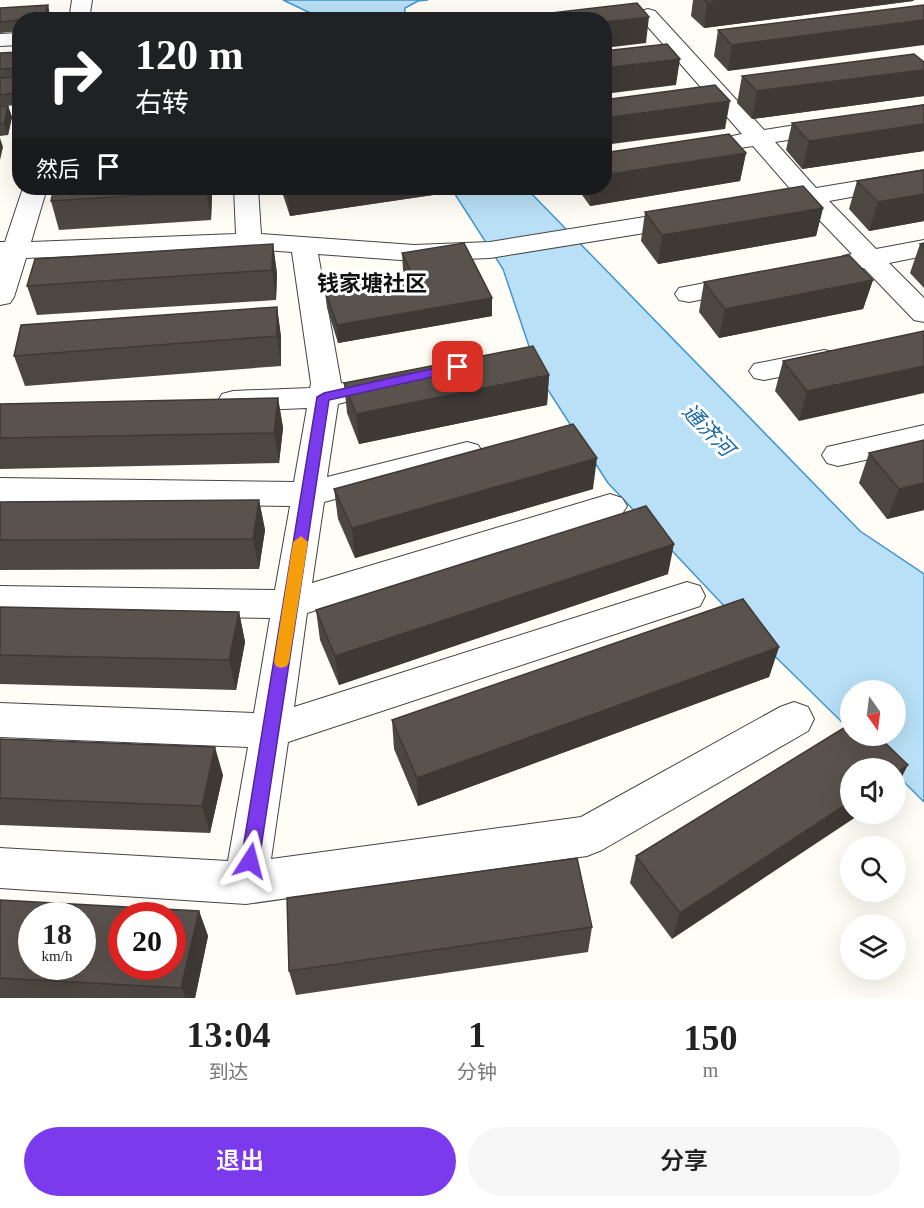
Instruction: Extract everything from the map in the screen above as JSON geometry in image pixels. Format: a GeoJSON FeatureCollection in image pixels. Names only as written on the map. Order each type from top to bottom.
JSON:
{"type":"FeatureCollection","features":[{"type":"Feature","properties":{"kind":"street"},"geometry":{"type":"LineString","coordinates":[[648,15],[810,196],[924,314]]}},
{"type":"Feature","properties":{"kind":"street"},"geometry":{"type":"LineString","coordinates":[[723,144],[924,112]]}},
{"type":"Feature","properties":{"kind":"street"},"geometry":{"type":"LineString","coordinates":[[741,209],[924,177]]}},
{"type":"Feature","properties":{"kind":"street"},"geometry":{"type":"LineString","coordinates":[[0,297],[8,250],[32,195]]}},
{"type":"Feature","properties":{"kind":"street"},"geometry":{"type":"LineString","coordinates":[[246,195],[249,241]]}},
{"type":"Feature","properties":{"kind":"street"},"geometry":{"type":"LineString","coordinates":[[8,250],[66,250],[249,241],[414,253],[490,250],[614,232],[706,215]]}},
{"type":"Feature","properties":{"kind":"street"},"geometry":{"type":"LineString","coordinates":[[246,883],[326,383],[304,245]]}},
{"type":"Feature","properties":{"kind":"street"},"geometry":{"type":"LineString","coordinates":[[825,267],[924,248]]}},
{"type":"Feature","properties":{"kind":"street"},"geometry":{"type":"LineString","coordinates":[[689,294],[768,278]]}},
{"type":"Feature","properties":{"kind":"street"},"geometry":{"type":"LineString","coordinates":[[764,371],[855,353]]}},
{"type":"Feature","properties":{"kind":"street"},"geometry":{"type":"LineString","coordinates":[[206,402],[324,397],[369,387]]}},
{"type":"Feature","properties":{"kind":"street"},"geometry":{"type":"LineString","coordinates":[[838,455],[924,436]]}},
{"type":"Feature","properties":{"kind":"street"},"geometry":{"type":"LineString","coordinates":[[0,490],[308,494],[497,445]]}},
{"type":"Feature","properties":{"kind":"street"},"geometry":{"type":"LineString","coordinates":[[0,600],[291,604],[610,506]]}},
{"type":"Feature","properties":{"kind":"street"},"geometry":{"type":"LineString","coordinates":[[0,720],[270,731],[687,597]]}},
{"type":"Feature","properties":{"kind":"street"},"geometry":{"type":"LineString","coordinates":[[0,868],[246,883],[587,836],[794,719]]}},
{"type":"Feature","properties":{"kind":"water"},"geometry":{"type":"Polygon","coordinates":[[[283,0],[428,0],[418,1],[405,8],[405,12],[308,12],[283,0]]]}},
{"type":"Feature","properties":{"kind":"water","name":"通济河"},"geometry":{"type":"Polygon","coordinates":[[[455,195],[533,195],[860,531],[924,574],[924,802],[906,784],[906,758],[884,758],[869,746],[906,746],[906,680],[840,680],[840,720],[727,609],[608,483],[539,376],[503,269],[455,195]]]}},
{"type":"Feature","properties":{"kind":"building"},"geometry":{"type":"Polygon","coordinates":[[[705,0],[729,0],[707,3],[705,0]]]}},
{"type":"Feature","properties":{"kind":"building"},"geometry":{"type":"Polygon","coordinates":[[[637,3],[649,17],[612,21],[612,12],[559,12],[637,3]]]}},
{"type":"Feature","properties":{"kind":"building"},"geometry":{"type":"Polygon","coordinates":[[[48,5],[46,12],[12,12],[12,21],[0,22],[0,8],[48,5]]]}},
{"type":"Feature","properties":{"kind":"building"},"geometry":{"type":"Polygon","coordinates":[[[924,5],[924,20],[732,45],[718,30],[924,5]]]}},
{"type":"Feature","properties":{"kind":"building"},"geometry":{"type":"Polygon","coordinates":[[[667,44],[680,59],[612,67],[612,50],[667,44]]]}},
{"type":"Feature","properties":{"kind":"building"},"geometry":{"type":"Polygon","coordinates":[[[12,52],[12,68],[0,69],[0,53],[12,52]]]}},
{"type":"Feature","properties":{"kind":"building"},"geometry":{"type":"Polygon","coordinates":[[[914,54],[924,62],[924,70],[757,91],[742,76],[914,54]]]}},
{"type":"Feature","properties":{"kind":"building"},"geometry":{"type":"Polygon","coordinates":[[[12,77],[12,93],[0,95],[0,78],[12,77]]]}},
{"type":"Feature","properties":{"kind":"building"},"geometry":{"type":"Polygon","coordinates":[[[715,85],[730,101],[612,117],[612,99],[715,85]]]}},
{"type":"Feature","properties":{"kind":"building"},"geometry":{"type":"Polygon","coordinates":[[[924,105],[924,124],[809,141],[792,123],[924,105]]]}},
{"type":"Feature","properties":{"kind":"building"},"geometry":{"type":"Polygon","coordinates":[[[0,106],[8,106],[4,124],[0,124],[0,106]]]}},
{"type":"Feature","properties":{"kind":"building"},"geometry":{"type":"Polygon","coordinates":[[[729,134],[746,153],[612,174],[612,152],[729,134]]]}},
{"type":"Feature","properties":{"kind":"building"},"geometry":{"type":"Polygon","coordinates":[[[924,170],[924,194],[878,202],[857,181],[924,170]]]}},
{"type":"Feature","properties":{"kind":"building"},"geometry":{"type":"Polygon","coordinates":[[[803,186],[823,208],[662,235],[645,212],[803,186]]]}},
{"type":"Feature","properties":{"kind":"building"},"geometry":{"type":"Polygon","coordinates":[[[52,195],[144,195],[51,201],[52,195]]]}},
{"type":"Feature","properties":{"kind":"building"},"geometry":{"type":"Polygon","coordinates":[[[464,243],[492,298],[337,325],[325,290],[413,276],[402,253],[464,243]]]}},
{"type":"Feature","properties":{"kind":"building"},"geometry":{"type":"Polygon","coordinates":[[[273,244],[272,270],[27,286],[35,259],[273,244]]]}},
{"type":"Feature","properties":{"kind":"building"},"geometry":{"type":"Polygon","coordinates":[[[849,255],[873,280],[725,309],[704,282],[849,255]]]}},
{"type":"Feature","properties":{"kind":"building"},"geometry":{"type":"Polygon","coordinates":[[[277,307],[277,336],[14,356],[21,325],[277,307]]]}},
{"type":"Feature","properties":{"kind":"building"},"geometry":{"type":"Polygon","coordinates":[[[924,331],[924,366],[807,391],[783,361],[924,331]]]}},
{"type":"Feature","properties":{"kind":"building"},"geometry":{"type":"Polygon","coordinates":[[[533,346],[549,375],[356,414],[344,383],[533,346]]]}},
{"type":"Feature","properties":{"kind":"building"},"geometry":{"type":"Polygon","coordinates":[[[278,398],[274,433],[0,438],[0,404],[278,398]]]}},
{"type":"Feature","properties":{"kind":"building"},"geometry":{"type":"Polygon","coordinates":[[[573,424],[597,458],[352,528],[334,489],[573,424]]]}},
{"type":"Feature","properties":{"kind":"building"},"geometry":{"type":"Polygon","coordinates":[[[924,440],[924,483],[899,489],[869,453],[924,440]]]}},
{"type":"Feature","properties":{"kind":"building"},"geometry":{"type":"Polygon","coordinates":[[[259,500],[253,539],[0,540],[0,502],[259,500]]]}},
{"type":"Feature","properties":{"kind":"building"},"geometry":{"type":"Polygon","coordinates":[[[646,506],[674,544],[335,656],[316,610],[646,506]]]}},
{"type":"Feature","properties":{"kind":"building"},"geometry":{"type":"Polygon","coordinates":[[[743,599],[779,647],[417,778],[392,720],[743,599]]]}},
{"type":"Feature","properties":{"kind":"building"},"geometry":{"type":"Polygon","coordinates":[[[0,607],[239,612],[229,660],[0,655],[0,607]]]}},
{"type":"Feature","properties":{"kind":"building"},"geometry":{"type":"Polygon","coordinates":[[[840,730],[840,746],[888,746],[901,758],[840,758],[840,809],[680,913],[636,856],[840,730]]]}},
{"type":"Feature","properties":{"kind":"building"},"geometry":{"type":"Polygon","coordinates":[[[0,739],[215,747],[202,806],[0,798],[0,739]]]}},
{"type":"Feature","properties":{"kind":"building"},"geometry":{"type":"Polygon","coordinates":[[[577,858],[592,927],[289,971],[287,898],[577,858]]]}},
{"type":"Feature","properties":{"kind":"building"},"geometry":{"type":"Polygon","coordinates":[[[0,900],[36,902],[18,902],[18,979],[0,978],[0,900]]]}},
{"type":"Feature","properties":{"kind":"building"},"geometry":{"type":"Polygon","coordinates":[[[96,905],[108,906],[108,980],[183,980],[181,988],[36,980],[96,980],[96,905]]]}},
{"type":"Feature","properties":{"kind":"building"},"geometry":{"type":"Polygon","coordinates":[[[186,910],[199,911],[186,967],[186,910]]]}},
{"type":"Feature","properties":{"kind":"slow traffic"},"geometry":{"type":"LineString","coordinates":[[281,662],[301,542]]}},
{"type":"Feature","properties":{"kind":"district","name":"钱家塘社区"},"geometry":{"type":"Point","coordinates":[372,283]}},
{"type":"Feature","properties":{"kind":"route"},"geometry":{"type":"LineString","coordinates":[[250,861],[324,397],[458,367]]}}]}
